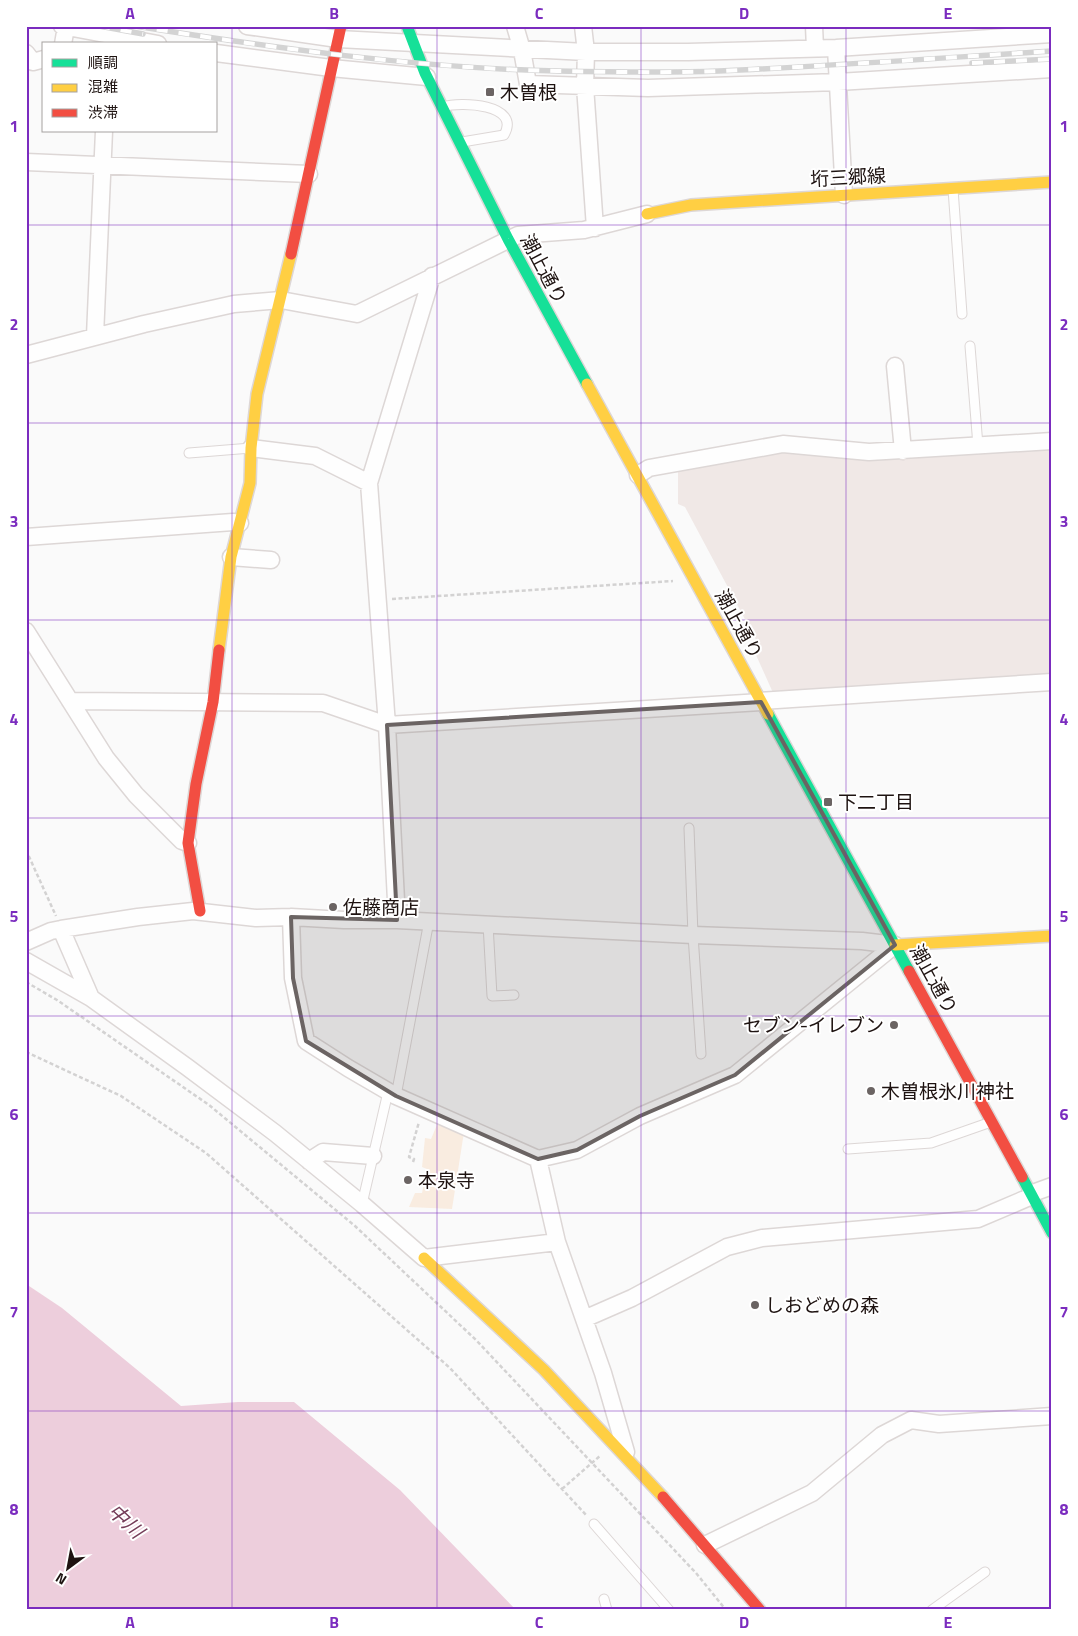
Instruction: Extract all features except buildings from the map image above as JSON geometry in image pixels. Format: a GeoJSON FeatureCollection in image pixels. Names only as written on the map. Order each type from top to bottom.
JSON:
{"type":"FeatureCollection","features":[{"type":"Feature","properties":{"kind":"street"},"geometry":{"type":"LineString","coordinates":[[247,26],[339,33],[412,42],[522,50],[586,52],[688,52],[836,48],[1052,34]]}},
{"type":"Feature","properties":{"kind":"street"},"geometry":{"type":"LineString","coordinates":[[515,26],[522,50],[528,84],[648,88],[838,82],[1052,69]]}},
{"type":"Feature","properties":{"kind":"street"},"geometry":{"type":"LineString","coordinates":[[583,26],[595,228]]}},
{"type":"Feature","properties":{"kind":"street"},"geometry":{"type":"LineString","coordinates":[[814,26],[815,48]]}},
{"type":"Feature","properties":{"kind":"street"},"geometry":{"type":"LineString","coordinates":[[63,42],[64,27],[147,42]]}},
{"type":"Feature","properties":{"kind":"street","name":"潮止通り"},"geometry":{"type":"LineString","coordinates":[[400,27],[412,42],[427,77],[508,239],[1052,1233]]}},
{"type":"Feature","properties":{"kind":"street"},"geometry":{"type":"LineString","coordinates":[[200,911],[188,843],[196,784],[213,702],[231,557],[250,483],[251,448],[257,394],[281,300],[339,33]]}},
{"type":"Feature","properties":{"kind":"street"},"geometry":{"type":"LineString","coordinates":[[836,48],[844,195]]}},
{"type":"Feature","properties":{"kind":"street"},"geometry":{"type":"LineString","coordinates":[[26,53],[33,62],[42,60]]}},
{"type":"Feature","properties":{"kind":"street"},"geometry":{"type":"LineString","coordinates":[[218,53],[331,68],[427,77]]}},
{"type":"Feature","properties":{"kind":"street"},"geometry":{"type":"LineString","coordinates":[[95,336],[104,132]]}},
{"type":"Feature","properties":{"kind":"street"},"geometry":{"type":"LineString","coordinates":[[26,162],[309,174]]}},
{"type":"Feature","properties":{"kind":"street","name":"垳三郷線"},"geometry":{"type":"LineString","coordinates":[[647,214],[692,205],[1052,182]]}},
{"type":"Feature","properties":{"kind":"street"},"geometry":{"type":"LineString","coordinates":[[26,355],[95,336],[234,304],[281,300],[357,314],[518,235],[584,230],[647,214]]}},
{"type":"Feature","properties":{"kind":"street"},"geometry":{"type":"LineString","coordinates":[[397,920],[387,725],[370,483],[432,276]]}},
{"type":"Feature","properties":{"kind":"street"},"geometry":{"type":"LineString","coordinates":[[895,366],[903,451]]}},
{"type":"Feature","properties":{"kind":"street"},"geometry":{"type":"LineString","coordinates":[[638,475],[649,468],[783,444],[869,452],[1052,441]]}},
{"type":"Feature","properties":{"kind":"street"},"geometry":{"type":"LineString","coordinates":[[251,448],[315,456],[370,483]]}},
{"type":"Feature","properties":{"kind":"street"},"geometry":{"type":"LineString","coordinates":[[26,538],[240,523]]}},
{"type":"Feature","properties":{"kind":"street"},"geometry":{"type":"LineString","coordinates":[[231,557],[271,560]]}},
{"type":"Feature","properties":{"kind":"street"},"geometry":{"type":"LineString","coordinates":[[26,631],[106,758],[136,795],[182,841],[188,843]]}},
{"type":"Feature","properties":{"kind":"street"},"geometry":{"type":"LineString","coordinates":[[70,701],[323,703],[387,725],[1052,682]]}},
{"type":"Feature","properties":{"kind":"street"},"geometry":{"type":"LineString","coordinates":[[26,942],[50,931],[61,929],[138,917],[200,911],[256,918],[291,917],[429,921],[693,935],[862,941],[895,946],[1052,936]]}},
{"type":"Feature","properties":{"kind":"street"},"geometry":{"type":"LineString","coordinates":[[291,917],[293,978],[306,1042],[392,1094],[538,1159],[577,1150],[640,1116],[735,1075],[895,946]]}},
{"type":"Feature","properties":{"kind":"street"},"geometry":{"type":"LineString","coordinates":[[61,929],[91,998]]}},
{"type":"Feature","properties":{"kind":"street"},"geometry":{"type":"LineString","coordinates":[[26,961],[91,998],[201,1078],[362,1204],[424,1258],[511,1338],[613,1444],[705,1545],[760,1610]]}},
{"type":"Feature","properties":{"kind":"street"},"geometry":{"type":"LineString","coordinates":[[309,1162],[323,1152],[373,1156]]}},
{"type":"Feature","properties":{"kind":"street"},"geometry":{"type":"LineString","coordinates":[[538,1159],[557,1242],[602,1373],[628,1460]]}},
{"type":"Feature","properties":{"kind":"street"},"geometry":{"type":"LineString","coordinates":[[584,1319],[632,1298],[727,1247],[762,1238],[978,1219],[1052,1186]]}},
{"type":"Feature","properties":{"kind":"street"},"geometry":{"type":"LineString","coordinates":[[424,1258],[557,1242]]}},
{"type":"Feature","properties":{"kind":"street"},"geometry":{"type":"LineString","coordinates":[[705,1545],[812,1493],[882,1436],[911,1420],[939,1424],[1052,1416]]}},
{"type":"Feature","properties":{"kind":"lane"},"geometry":{"type":"LineString","coordinates":[[443,107],[453,103],[488,106],[503,115],[507,121],[507,129],[504,135],[460,142]]}},
{"type":"Feature","properties":{"kind":"lane"},"geometry":{"type":"LineString","coordinates":[[953,189],[962,314]]}},
{"type":"Feature","properties":{"kind":"lane"},"geometry":{"type":"LineString","coordinates":[[970,346],[978,446]]}},
{"type":"Feature","properties":{"kind":"lane"},"geometry":{"type":"LineString","coordinates":[[189,453],[251,448]]}},
{"type":"Feature","properties":{"kind":"lane"},"geometry":{"type":"LineString","coordinates":[[689,828],[700,1054]]}},
{"type":"Feature","properties":{"kind":"lane"},"geometry":{"type":"LineString","coordinates":[[362,1204],[373,1156],[392,1094],[429,921]]}},
{"type":"Feature","properties":{"kind":"lane"},"geometry":{"type":"LineString","coordinates":[[488,924],[492,996],[514,995]]}},
{"type":"Feature","properties":{"kind":"lane"},"geometry":{"type":"LineString","coordinates":[[848,1149],[931,1143],[992,1122]]}},
{"type":"Feature","properties":{"kind":"lane"},"geometry":{"type":"LineString","coordinates":[[594,1524],[669,1610]]}},
{"type":"Feature","properties":{"kind":"lane"},"geometry":{"type":"LineString","coordinates":[[932,1610],[985,1572]]}},
{"type":"Feature","properties":{"kind":"lane"},"geometry":{"type":"LineString","coordinates":[[604,1599],[607,1610]]}},
{"type":"Feature","properties":{"kind":"path"},"geometry":{"type":"LineString","coordinates":[[378,600],[694,580]]}},
{"type":"Feature","properties":{"kind":"path"},"geometry":{"type":"LineString","coordinates":[[26,850],[61,929]]}},
{"type":"Feature","properties":{"kind":"path"},"geometry":{"type":"LineString","coordinates":[[26,982],[57,1000],[210,1105],[355,1226],[476,1340],[696,1573],[726,1610]]}},
{"type":"Feature","properties":{"kind":"path"},"geometry":{"type":"LineString","coordinates":[[26,1052],[121,1096],[206,1153],[450,1368],[594,1524]]}},
{"type":"Feature","properties":{"kind":"path"},"geometry":{"type":"LineString","coordinates":[[413,1162],[414,1159],[409,1157],[422,1108]]}},
{"type":"Feature","properties":{"kind":"path"},"geometry":{"type":"LineString","coordinates":[[562,1489],[613,1444]]}},
{"type":"Feature","properties":{"kind":"highlighted area"},"geometry":{"type":"Polygon","coordinates":[[[761,702],[895,945],[735,1075],[640,1116],[577,1150],[538,1159],[396,1096],[306,1041],[293,978],[291,917],[397,920],[387,725],[761,702]]]}},
{"type":"Feature","properties":{"kind":"shaded area"},"geometry":{"type":"Polygon","coordinates":[[[787,448],[870,460],[1052,448],[1052,674],[774,695],[756,655],[762,651],[685,507],[678,504],[678,468],[787,448]]]}},
{"type":"Feature","properties":{"kind":"shaded area"},"geometry":{"type":"Polygon","coordinates":[[[439,1120],[464,1132],[452,1209],[409,1207],[415,1193],[422,1193],[427,1169],[422,1167],[425,1138],[431,1139],[439,1120]]]}},
{"type":"Feature","properties":{"kind":"water","name":"中川"},"geometry":{"type":"Polygon","coordinates":[[[26,1284],[62,1308],[181,1406],[238,1402],[294,1402],[400,1490],[516,1610],[32,1610],[26,1604],[26,1284]]]}},
{"type":"Feature","properties":{"kind":"railway"},"geometry":{"type":"LineString","coordinates":[[99,26],[143,34]]}},
{"type":"Feature","properties":{"kind":"railway"},"geometry":{"type":"LineString","coordinates":[[135,26],[345,56],[451,66],[557,71],[719,71],[1052,51]]}},
{"type":"Feature","properties":{"kind":"railway"},"geometry":{"type":"LineString","coordinates":[[972,63],[1052,59]]}},
{"type":"Feature","properties":{"kind":"traffic: fast"},"geometry":{"type":"LineString","coordinates":[[407,26],[425,73],[508,239],[587,384]]}},
{"type":"Feature","properties":{"kind":"traffic: fast"},"geometry":{"type":"LineString","coordinates":[[768,714],[909,971]]}},
{"type":"Feature","properties":{"kind":"traffic: fast"},"geometry":{"type":"LineString","coordinates":[[1022,1177],[1052,1233]]}},
{"type":"Feature","properties":{"kind":"traffic: slow"},"geometry":{"type":"LineString","coordinates":[[647,214],[691,205],[1052,182]]}},
{"type":"Feature","properties":{"kind":"traffic: slow"},"geometry":{"type":"LineString","coordinates":[[219,650],[231,557],[250,483],[251,448],[257,394],[291,254]]}},
{"type":"Feature","properties":{"kind":"traffic: slow"},"geometry":{"type":"LineString","coordinates":[[587,384],[768,714]]}},
{"type":"Feature","properties":{"kind":"traffic: slow"},"geometry":{"type":"LineString","coordinates":[[895,945],[1052,936]]}},
{"type":"Feature","properties":{"kind":"traffic: slow"},"geometry":{"type":"LineString","coordinates":[[424,1258],[544,1370],[663,1497]]}},
{"type":"Feature","properties":{"kind":"traffic: jam"},"geometry":{"type":"LineString","coordinates":[[291,254],[341,26]]}},
{"type":"Feature","properties":{"kind":"traffic: jam"},"geometry":{"type":"LineString","coordinates":[[200,911],[188,843],[196,784],[213,702],[219,650]]}},
{"type":"Feature","properties":{"kind":"traffic: jam"},"geometry":{"type":"LineString","coordinates":[[909,971],[1022,1177]]}},
{"type":"Feature","properties":{"kind":"traffic: jam"},"geometry":{"type":"LineString","coordinates":[[663,1497],[760,1610]]}},
{"type":"Feature","properties":{"kind":"place","name":"木曽根"},"geometry":{"type":"Point","coordinates":[490,92]}},
{"type":"Feature","properties":{"kind":"place","name":"下二丁目"},"geometry":{"type":"Point","coordinates":[828,802]}},
{"type":"Feature","properties":{"kind":"place","name":"佐藤商店"},"geometry":{"type":"Point","coordinates":[333,907]}},
{"type":"Feature","properties":{"kind":"place","name":"セブン-イレブン"},"geometry":{"type":"Point","coordinates":[894,1025]}},
{"type":"Feature","properties":{"kind":"place","name":"木曽根氷川神社"},"geometry":{"type":"Point","coordinates":[871,1091]}},
{"type":"Feature","properties":{"kind":"place","name":"本泉寺"},"geometry":{"type":"Point","coordinates":[408,1180]}},
{"type":"Feature","properties":{"kind":"place","name":"しおどめの森"},"geometry":{"type":"Point","coordinates":[755,1305]}}]}
